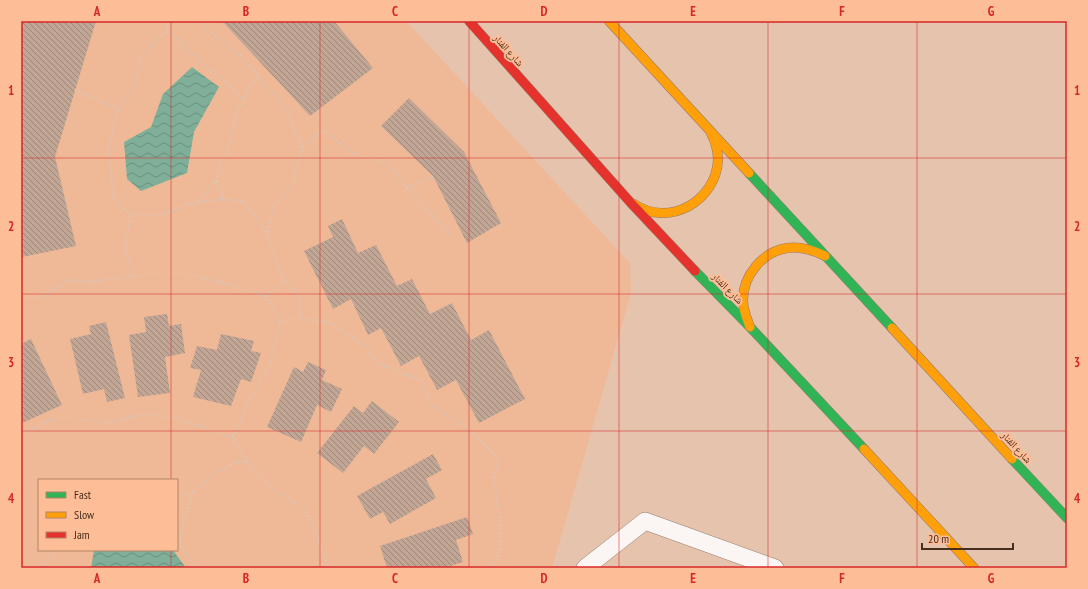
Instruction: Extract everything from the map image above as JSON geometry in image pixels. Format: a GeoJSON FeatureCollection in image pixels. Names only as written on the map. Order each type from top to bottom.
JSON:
{"type":"FeatureCollection","features":[{"type":"Feature","properties":{"kind":"main road","name":"شارع الفنار"},"geometry":{"type":"LineString","coordinates":[[469,21],[631,203],[750,327],[974,568]]}},
{"type":"Feature","properties":{"kind":"main road","name":"شارع الفنار"},"geometry":{"type":"LineString","coordinates":[[609,21],[1067,518]]}},
{"type":"Feature","properties":{"kind":"main road"},"geometry":{"type":"LineString","coordinates":[[631,203],[644,210],[658,213],[673,213],[687,208],[699,200],[709,189],[716,175],[718,160],[717,146],[711,132]]}},
{"type":"Feature","properties":{"kind":"main road"},"geometry":{"type":"LineString","coordinates":[[750,327],[745,314],[743,300],[745,286],[751,272],[760,262],[785,248],[813,250],[826,257]]}},
{"type":"Feature","properties":{"kind":"lane"},"geometry":{"type":"LineString","coordinates":[[585,568],[645,521],[775,568]]}},
{"type":"Feature","properties":{"kind":"path"},"geometry":{"type":"LineString","coordinates":[[167,21],[167,31],[141,56],[135,89],[118,109],[109,147],[113,197],[131,214],[161,214],[189,204],[222,199],[245,202],[267,234],[284,280],[299,294],[302,318]]}},
{"type":"Feature","properties":{"kind":"path"},"geometry":{"type":"LineString","coordinates":[[201,21],[217,38],[243,59],[287,109],[302,147],[294,180],[273,209],[267,234]]}},
{"type":"Feature","properties":{"kind":"path"},"geometry":{"type":"LineString","coordinates":[[167,31],[244,99]]}},
{"type":"Feature","properties":{"kind":"path"},"geometry":{"type":"LineString","coordinates":[[195,204],[216,181],[221,162],[230,146],[238,110],[251,86],[259,77]]}},
{"type":"Feature","properties":{"kind":"path"},"geometry":{"type":"LineString","coordinates":[[75,90],[118,109]]}},
{"type":"Feature","properties":{"kind":"path"},"geometry":{"type":"LineString","coordinates":[[302,147],[324,130],[353,154],[386,162],[407,188],[454,238]]}},
{"type":"Feature","properties":{"kind":"path"},"geometry":{"type":"LineString","coordinates":[[407,188],[433,176]]}},
{"type":"Feature","properties":{"kind":"path"},"geometry":{"type":"LineString","coordinates":[[216,181],[222,199]]}},
{"type":"Feature","properties":{"kind":"path"},"geometry":{"type":"LineString","coordinates":[[131,214],[126,246],[132,276]]}},
{"type":"Feature","properties":{"kind":"path"},"geometry":{"type":"LineString","coordinates":[[21,296],[40,298],[69,280],[87,282],[168,272],[203,277],[267,296],[280,322],[269,366],[251,398],[233,437]]}},
{"type":"Feature","properties":{"kind":"path"},"geometry":{"type":"LineString","coordinates":[[267,296],[284,280]]}},
{"type":"Feature","properties":{"kind":"path"},"geometry":{"type":"LineString","coordinates":[[280,322],[302,318],[331,323],[367,347],[379,364],[422,381],[431,405],[462,423],[499,459],[494,477],[499,513],[499,555],[493,568]]}},
{"type":"Feature","properties":{"kind":"path"},"geometry":{"type":"LineString","coordinates":[[21,434],[60,416],[90,421],[114,422],[141,414],[178,418],[233,437],[247,461],[276,492],[305,509],[329,568]]}},
{"type":"Feature","properties":{"kind":"path"},"geometry":{"type":"LineString","coordinates":[[21,425],[26,431]]}},
{"type":"Feature","properties":{"kind":"path"},"geometry":{"type":"LineString","coordinates":[[178,497],[193,492],[215,473],[237,462],[247,461]]}},
{"type":"Feature","properties":{"kind":"path"},"geometry":{"type":"LineString","coordinates":[[193,492],[186,513],[180,542],[194,568]]}},
{"type":"Feature","properties":{"kind":"path"},"geometry":{"type":"LineString","coordinates":[[44,568],[53,551]]}},
{"type":"Feature","properties":{"kind":"shaded area"},"geometry":{"type":"Polygon","coordinates":[[[21,21],[406,21],[630,263],[631,293],[552,568],[21,568],[21,21]]]}},
{"type":"Feature","properties":{"kind":"water"},"geometry":{"type":"Polygon","coordinates":[[[192,67],[219,87],[194,132],[187,173],[141,191],[127,179],[124,142],[151,127],[163,94],[192,67]]]}},
{"type":"Feature","properties":{"kind":"water"},"geometry":{"type":"Polygon","coordinates":[[[94,551],[174,551],[186,568],[91,568],[94,551]]]}},
{"type":"Feature","properties":{"kind":"building"},"geometry":{"type":"Polygon","coordinates":[[[21,21],[96,21],[55,157],[76,246],[22,257],[21,252],[21,21]]]}},
{"type":"Feature","properties":{"kind":"building"},"geometry":{"type":"Polygon","coordinates":[[[222,21],[334,21],[373,68],[310,116],[222,21]]]}},
{"type":"Feature","properties":{"kind":"building"},"geometry":{"type":"Polygon","coordinates":[[[409,98],[464,152],[501,223],[467,243],[433,176],[381,126],[409,98]]]}},
{"type":"Feature","properties":{"kind":"building"},"geometry":{"type":"Polygon","coordinates":[[[342,219],[358,253],[376,245],[397,286],[412,279],[430,314],[452,303],[471,340],[489,330],[525,399],[479,423],[456,380],[437,390],[419,356],[401,366],[381,328],[368,335],[351,299],[333,309],[304,251],[333,237],[328,226],[342,219]]]}},
{"type":"Feature","properties":{"kind":"building"},"geometry":{"type":"Polygon","coordinates":[[[167,314],[169,326],[181,324],[185,353],[165,357],[170,393],[138,397],[129,335],[146,332],[144,317],[167,314]]]}},
{"type":"Feature","properties":{"kind":"building"},"geometry":{"type":"Polygon","coordinates":[[[106,322],[125,398],[107,402],[104,389],[83,394],[70,339],[91,334],[89,326],[106,322]]]}},
{"type":"Feature","properties":{"kind":"building"},"geometry":{"type":"Polygon","coordinates":[[[221,334],[254,341],[251,351],[261,353],[251,382],[241,379],[231,406],[193,397],[201,370],[190,368],[197,346],[217,350],[221,334]]]}},
{"type":"Feature","properties":{"kind":"building"},"geometry":{"type":"Polygon","coordinates":[[[31,339],[62,405],[22,423],[21,344],[31,339]]]}},
{"type":"Feature","properties":{"kind":"building"},"geometry":{"type":"Polygon","coordinates":[[[308,362],[326,370],[322,380],[342,389],[331,412],[317,405],[301,442],[267,427],[294,367],[303,372],[308,362]]]}},
{"type":"Feature","properties":{"kind":"building"},"geometry":{"type":"Polygon","coordinates":[[[372,401],[399,422],[374,454],[364,446],[343,473],[317,453],[354,406],[363,413],[372,401]]]}},
{"type":"Feature","properties":{"kind":"building"},"geometry":{"type":"Polygon","coordinates":[[[433,454],[442,470],[426,479],[436,498],[390,524],[383,512],[370,519],[357,496],[433,454]]]}},
{"type":"Feature","properties":{"kind":"building"},"geometry":{"type":"Polygon","coordinates":[[[467,517],[473,534],[456,540],[463,562],[444,568],[387,568],[380,546],[467,517]]]}},
{"type":"Feature","properties":{"kind":"traffic: fast"},"geometry":{"type":"LineString","coordinates":[[749,173],[892,328]]}},
{"type":"Feature","properties":{"kind":"traffic: fast"},"geometry":{"type":"LineString","coordinates":[[695,271],[750,327],[864,449]]}},
{"type":"Feature","properties":{"kind":"traffic: fast"},"geometry":{"type":"LineString","coordinates":[[1012,459],[1067,518]]}},
{"type":"Feature","properties":{"kind":"traffic: slow"},"geometry":{"type":"LineString","coordinates":[[609,21],[749,173]]}},
{"type":"Feature","properties":{"kind":"traffic: slow"},"geometry":{"type":"LineString","coordinates":[[634,204],[648,211],[662,213],[675,211],[688,206],[700,198],[709,188],[715,175],[718,160],[716,146],[711,133]]}},
{"type":"Feature","properties":{"kind":"traffic: slow"},"geometry":{"type":"LineString","coordinates":[[750,327],[745,314],[743,300],[744,291],[750,274],[762,260],[778,250],[787,248],[806,249],[825,256]]}},
{"type":"Feature","properties":{"kind":"traffic: slow"},"geometry":{"type":"LineString","coordinates":[[892,328],[1012,459]]}},
{"type":"Feature","properties":{"kind":"traffic: slow"},"geometry":{"type":"LineString","coordinates":[[864,449],[974,568]]}},
{"type":"Feature","properties":{"kind":"traffic: jam"},"geometry":{"type":"LineString","coordinates":[[469,21],[631,203],[695,271]]}}]}
